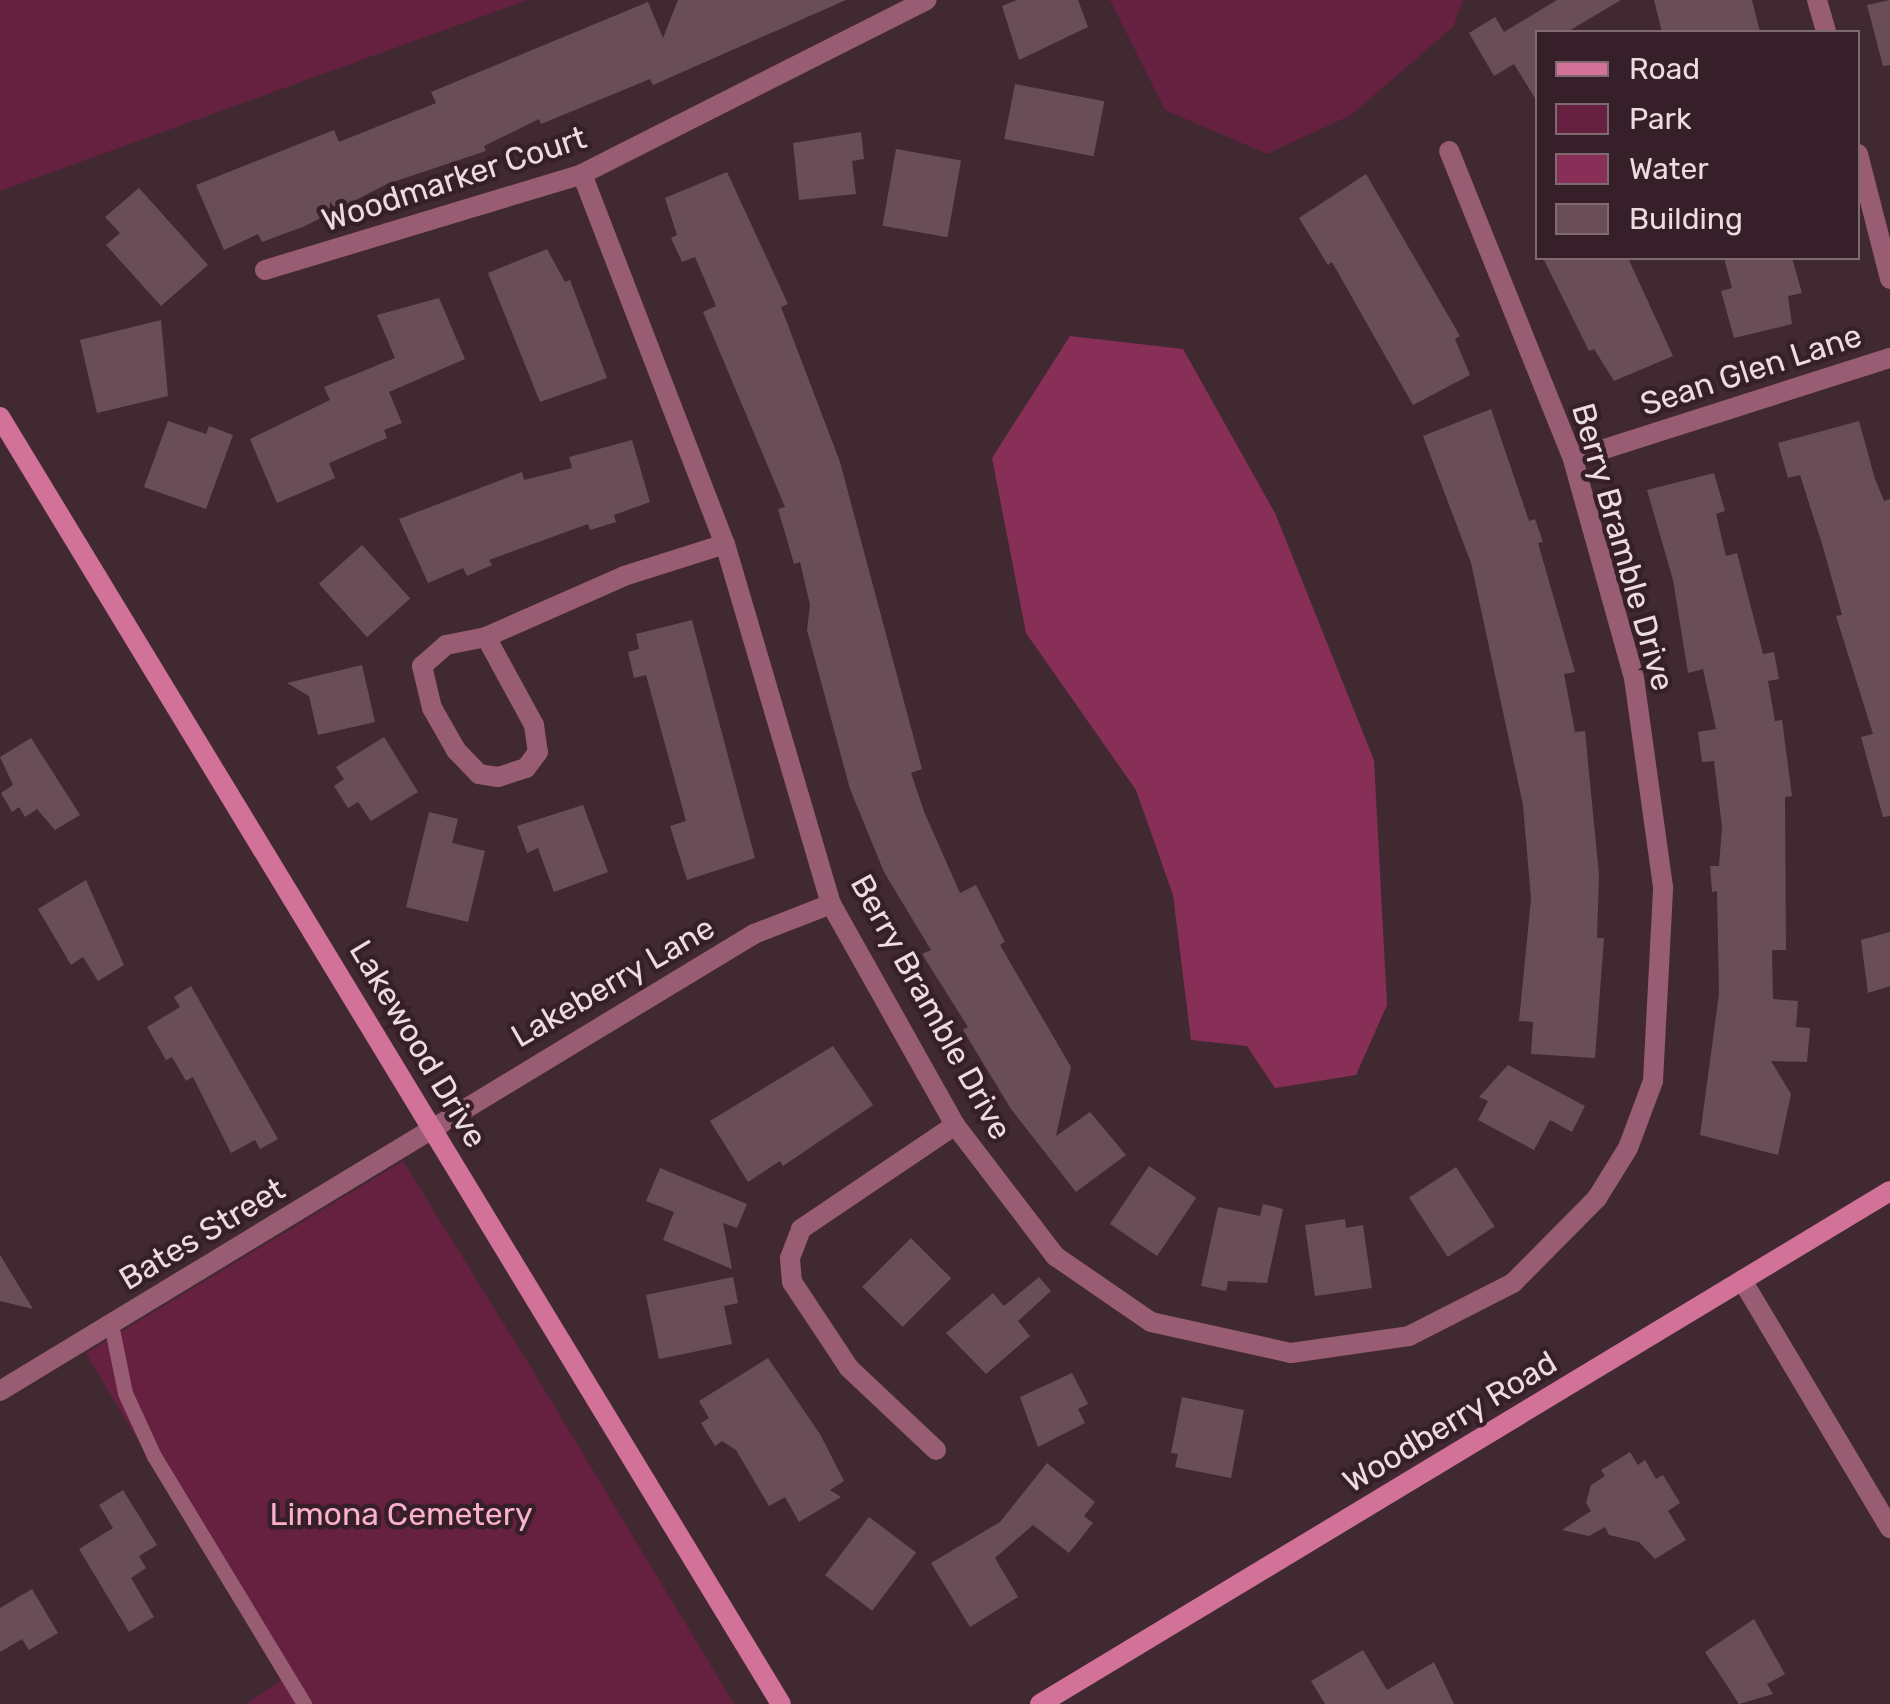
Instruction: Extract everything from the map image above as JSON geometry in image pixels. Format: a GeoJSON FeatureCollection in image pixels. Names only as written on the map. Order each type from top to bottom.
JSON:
{"type":"FeatureCollection","features":[{"type":"Feature","properties":{"kind":"street","name":"Woodmarker Court"},"geometry":{"type":"LineString","coordinates":[[265,270],[582,174],[926,0]]}},
{"type":"Feature","properties":{"kind":"street"},"geometry":{"type":"LineString","coordinates":[[1818,0],[1826,30]]}},
{"type":"Feature","properties":{"kind":"street","name":"Berry Bramble Drive"},"geometry":{"type":"LineString","coordinates":[[582,174],[725,544],[832,904],[956,1125],[1055,1256],[1151,1322],[1291,1353],[1409,1336],[1513,1283],[1597,1198],[1628,1148],[1653,1082],[1663,887],[1634,678],[1573,459],[1449,150]]}},
{"type":"Feature","properties":{"kind":"street"},"geometry":{"type":"LineString","coordinates":[[1860,162],[1890,279]]}},
{"type":"Feature","properties":{"kind":"street","name":"Sean Glen Lane"},"geometry":{"type":"LineString","coordinates":[[1573,459],[1890,358]]}},
{"type":"Feature","properties":{"kind":"street","name":"Lakewood Drive"},"geometry":{"type":"LineString","coordinates":[[0,417],[7,446],[435,1129],[782,1704]]}},
{"type":"Feature","properties":{"kind":"street"},"geometry":{"type":"LineString","coordinates":[[486,637],[534,725],[538,752],[526,768],[498,777],[478,774],[456,750],[432,708],[422,666],[446,644],[486,637],[624,576],[725,544]]}},
{"type":"Feature","properties":{"kind":"street","name":"Lakeberry Lane"},"geometry":{"type":"LineString","coordinates":[[435,1129],[482,1093],[754,934],[832,904]]}},
{"type":"Feature","properties":{"kind":"street"},"geometry":{"type":"LineString","coordinates":[[936,1450],[849,1368],[792,1282],[790,1258],[801,1229],[956,1125]]}},
{"type":"Feature","properties":{"kind":"street","name":"Bates Street"},"geometry":{"type":"LineString","coordinates":[[0,1391],[435,1129]]}},
{"type":"Feature","properties":{"kind":"street","name":"Woodberry Road"},"geometry":{"type":"LineString","coordinates":[[1040,1704],[1890,1191]]}},
{"type":"Feature","properties":{"kind":"street"},"geometry":{"type":"LineString","coordinates":[[1742,1280],[1890,1528]]}},
{"type":"Feature","properties":{"kind":"lane"},"geometry":{"type":"LineString","coordinates":[[111,1324],[125,1393],[154,1456],[304,1704]]}},
{"type":"Feature","properties":{"kind":"green space"},"geometry":{"type":"Polygon","coordinates":[[[0,0],[527,0],[0,191],[0,0]]]}},
{"type":"Feature","properties":{"kind":"green space"},"geometry":{"type":"Polygon","coordinates":[[[1110,0],[1463,0],[1453,27],[1351,115],[1267,154],[1165,110],[1110,0]]]}},
{"type":"Feature","properties":{"kind":"green space","name":"Limona Cemetery"},"geometry":{"type":"Polygon","coordinates":[[[403,1161],[734,1704],[246,1704],[281,1680],[86,1353],[403,1161]]]}},
{"type":"Feature","properties":{"kind":"water"},"geometry":{"type":"Polygon","coordinates":[[[1070,336],[1183,349],[1275,513],[1374,760],[1387,1005],[1356,1075],[1275,1088],[1247,1046],[1191,1040],[1173,895],[1136,790],[1026,633],[992,458],[1070,336]]]}},
{"type":"Feature","properties":{"kind":"building"},"geometry":{"type":"Polygon","coordinates":[[[678,0],[846,0],[653,85],[650,79],[541,124],[539,119],[484,146],[486,151],[387,184],[305,226],[262,242],[258,234],[224,250],[196,185],[334,130],[339,142],[436,103],[431,92],[648,2],[663,38],[678,0]]]}},
{"type":"Feature","properties":{"kind":"building"},"geometry":{"type":"Polygon","coordinates":[[[1017,0],[1078,0],[1088,27],[1019,60],[1002,6],[1017,0]]]}},
{"type":"Feature","properties":{"kind":"building"},"geometry":{"type":"Polygon","coordinates":[[[1557,0],[1621,0],[1570,30],[1535,30],[1535,98],[1514,64],[1494,76],[1469,33],[1495,17],[1504,32],[1557,0]]]}},
{"type":"Feature","properties":{"kind":"building"},"geometry":{"type":"Polygon","coordinates":[[[1654,0],[1752,0],[1760,30],[1662,30],[1654,0]]]}},
{"type":"Feature","properties":{"kind":"building"},"geometry":{"type":"Polygon","coordinates":[[[1890,0],[1890,65],[1883,66],[1867,5],[1890,0]]]}},
{"type":"Feature","properties":{"kind":"building"},"geometry":{"type":"Polygon","coordinates":[[[1015,84],[1104,101],[1094,156],[1004,139],[1015,84]]]}},
{"type":"Feature","properties":{"kind":"building"},"geometry":{"type":"Polygon","coordinates":[[[861,132],[864,159],[852,161],[856,194],[799,200],[793,143],[861,132]]]}},
{"type":"Feature","properties":{"kind":"building"},"geometry":{"type":"Polygon","coordinates":[[[896,149],[961,160],[947,237],[882,226],[896,149]]]}},
{"type":"Feature","properties":{"kind":"building"},"geometry":{"type":"Polygon","coordinates":[[[727,172],[788,304],[781,307],[840,462],[922,769],[911,773],[925,814],[960,893],[976,885],[1005,942],[1000,945],[1071,1067],[1056,1136],[1090,1112],[1126,1155],[1076,1192],[1011,1109],[963,1030],[968,1027],[922,954],[931,950],[884,872],[850,789],[807,630],[810,605],[800,562],[794,564],[778,509],[785,507],[703,312],[716,306],[695,257],[682,262],[671,238],[677,235],[665,198],[727,172]]]}},
{"type":"Feature","properties":{"kind":"building"},"geometry":{"type":"Polygon","coordinates":[[[1366,174],[1460,336],[1455,339],[1470,375],[1413,405],[1332,262],[1328,265],[1299,218],[1366,174]]]}},
{"type":"Feature","properties":{"kind":"building"},"geometry":{"type":"Polygon","coordinates":[[[139,188],[208,265],[161,306],[106,245],[120,233],[105,217],[139,188]]]}},
{"type":"Feature","properties":{"kind":"building"},"geometry":{"type":"Polygon","coordinates":[[[547,249],[565,282],[570,280],[607,378],[540,402],[488,273],[547,249]]]}},
{"type":"Feature","properties":{"kind":"building"},"geometry":{"type":"Polygon","coordinates":[[[1544,260],[1629,260],[1673,356],[1614,381],[1594,349],[1589,351],[1544,260]]]}},
{"type":"Feature","properties":{"kind":"building"},"geometry":{"type":"Polygon","coordinates":[[[1725,260],[1793,260],[1802,293],[1788,296],[1792,324],[1734,338],[1721,291],[1732,288],[1725,260]]]}},
{"type":"Feature","properties":{"kind":"building"},"geometry":{"type":"Polygon","coordinates":[[[439,298],[465,359],[389,392],[402,423],[384,430],[387,438],[329,463],[335,478],[277,503],[250,439],[330,400],[324,387],[395,358],[377,315],[439,298]]]}},
{"type":"Feature","properties":{"kind":"building"},"geometry":{"type":"Polygon","coordinates":[[[161,320],[168,396],[97,413],[80,340],[161,320]]]}},
{"type":"Feature","properties":{"kind":"building"},"geometry":{"type":"Polygon","coordinates":[[[1491,409],[1529,521],[1535,519],[1543,542],[1538,543],[1575,672],[1564,674],[1575,732],[1585,731],[1599,875],[1597,938],[1604,938],[1595,1058],[1531,1054],[1533,1022],[1519,1021],[1531,899],[1523,805],[1471,563],[1423,436],[1491,409]]]}},
{"type":"Feature","properties":{"kind":"building"},"geometry":{"type":"Polygon","coordinates":[[[168,421],[206,434],[209,426],[233,435],[206,509],[144,487],[168,421]]]}},
{"type":"Feature","properties":{"kind":"building"},"geometry":{"type":"Polygon","coordinates":[[[1859,421],[1875,479],[1884,501],[1890,499],[1890,816],[1883,817],[1861,737],[1873,734],[1836,616],[1842,615],[1823,547],[1800,475],[1788,478],[1778,443],[1859,421]]]}},
{"type":"Feature","properties":{"kind":"building"},"geometry":{"type":"Polygon","coordinates":[[[632,440],[650,502],[614,515],[616,522],[590,530],[588,524],[489,560],[492,565],[467,576],[463,568],[428,583],[399,519],[522,472],[524,480],[572,468],[569,457],[632,440]]]}},
{"type":"Feature","properties":{"kind":"building"},"geometry":{"type":"Polygon","coordinates":[[[1714,473],[1725,511],[1716,514],[1726,556],[1737,553],[1763,654],[1774,652],[1779,679],[1768,681],[1775,721],[1782,720],[1792,796],[1785,797],[1786,950],[1772,950],[1773,999],[1798,1001],[1796,1027],[1810,1028],[1807,1062],[1771,1061],[1791,1094],[1778,1155],[1700,1135],[1719,994],[1717,891],[1712,892],[1710,866],[1719,866],[1722,827],[1714,761],[1702,762],[1698,732],[1716,729],[1703,669],[1688,673],[1673,580],[1647,490],[1714,473]]]}},
{"type":"Feature","properties":{"kind":"building"},"geometry":{"type":"Polygon","coordinates":[[[362,545],[410,599],[367,637],[319,584],[362,545]]]}},
{"type":"Feature","properties":{"kind":"building"},"geometry":{"type":"Polygon","coordinates":[[[692,620],[755,858],[687,880],[670,826],[686,821],[646,675],[634,678],[628,652],[639,649],[636,634],[692,620]]]}},
{"type":"Feature","properties":{"kind":"building"},"geometry":{"type":"Polygon","coordinates":[[[362,665],[375,722],[318,735],[309,696],[287,683],[362,665]]]}},
{"type":"Feature","properties":{"kind":"building"},"geometry":{"type":"Polygon","coordinates":[[[384,737],[418,792],[371,821],[358,802],[348,808],[334,786],[344,779],[336,767],[384,737]]]}},
{"type":"Feature","properties":{"kind":"building"},"geometry":{"type":"Polygon","coordinates":[[[31,738],[80,815],[55,830],[37,809],[25,817],[19,807],[12,812],[1,793],[13,785],[0,757],[31,738]]]}},
{"type":"Feature","properties":{"kind":"building"},"geometry":{"type":"Polygon","coordinates":[[[583,805],[608,872],[554,892],[538,848],[527,853],[517,826],[583,805]]]}},
{"type":"Feature","properties":{"kind":"building"},"geometry":{"type":"Polygon","coordinates":[[[429,812],[458,819],[452,843],[485,851],[468,922],[406,907],[429,812]]]}},
{"type":"Feature","properties":{"kind":"building"},"geometry":{"type":"Polygon","coordinates":[[[86,880],[124,965],[98,981],[83,957],[71,965],[38,909],[86,880]]]}},
{"type":"Feature","properties":{"kind":"building"},"geometry":{"type":"Polygon","coordinates":[[[1890,932],[1890,986],[1868,993],[1861,940],[1890,932]]]}},
{"type":"Feature","properties":{"kind":"building"},"geometry":{"type":"Polygon","coordinates":[[[191,986],[278,1139],[260,1149],[255,1140],[231,1153],[193,1077],[186,1081],[172,1057],[166,1060],[147,1027],[180,1007],[174,997],[191,986]]]}},
{"type":"Feature","properties":{"kind":"building"},"geometry":{"type":"Polygon","coordinates":[[[833,1046],[873,1105],[783,1166],[780,1161],[748,1182],[710,1121],[833,1046]]]}},
{"type":"Feature","properties":{"kind":"building"},"geometry":{"type":"Polygon","coordinates":[[[1508,1065],[1585,1106],[1572,1132],[1550,1120],[1534,1150],[1478,1120],[1488,1101],[1479,1097],[1508,1065]]]}},
{"type":"Feature","properties":{"kind":"building"},"geometry":{"type":"Polygon","coordinates":[[[1149,1166],[1196,1198],[1157,1256],[1110,1224],[1149,1166]]]}},
{"type":"Feature","properties":{"kind":"building"},"geometry":{"type":"Polygon","coordinates":[[[1456,1167],[1495,1227],[1448,1257],[1409,1197],[1456,1167]]]}},
{"type":"Feature","properties":{"kind":"building"},"geometry":{"type":"Polygon","coordinates":[[[660,1168],[747,1204],[737,1228],[723,1223],[732,1269],[663,1240],[674,1212],[646,1201],[660,1168]]]}},
{"type":"Feature","properties":{"kind":"building"},"geometry":{"type":"Polygon","coordinates":[[[1263,1204],[1283,1209],[1267,1283],[1228,1281],[1226,1291],[1201,1286],[1218,1207],[1260,1216],[1263,1204]]]}},
{"type":"Feature","properties":{"kind":"building"},"geometry":{"type":"Polygon","coordinates":[[[1345,1219],[1346,1228],[1363,1225],[1372,1288],[1315,1296],[1305,1225],[1345,1219]]]}},
{"type":"Feature","properties":{"kind":"building"},"geometry":{"type":"Polygon","coordinates":[[[911,1238],[951,1278],[903,1327],[862,1287],[911,1238]]]}},
{"type":"Feature","properties":{"kind":"building"},"geometry":{"type":"Polygon","coordinates":[[[0,1255],[33,1309],[0,1301],[0,1255]]]}},
{"type":"Feature","properties":{"kind":"building"},"geometry":{"type":"Polygon","coordinates":[[[733,1277],[738,1303],[724,1306],[732,1344],[659,1359],[646,1295],[733,1277]]]}},
{"type":"Feature","properties":{"kind":"building"},"geometry":{"type":"Polygon","coordinates":[[[1039,1277],[1051,1291],[1018,1321],[1030,1336],[986,1374],[946,1333],[993,1293],[1004,1306],[1039,1277]]]}},
{"type":"Feature","properties":{"kind":"building"},"geometry":{"type":"Polygon","coordinates":[[[768,1358],[820,1434],[844,1481],[830,1490],[841,1497],[799,1522],[785,1497],[769,1506],[736,1450],[722,1441],[715,1446],[701,1423],[709,1418],[699,1401],[768,1358]]]}},
{"type":"Feature","properties":{"kind":"building"},"geometry":{"type":"Polygon","coordinates":[[[1072,1373],[1088,1404],[1078,1409],[1085,1423],[1038,1447],[1020,1397],[1072,1373]]]}},
{"type":"Feature","properties":{"kind":"building"},"geometry":{"type":"Polygon","coordinates":[[[1182,1397],[1244,1410],[1231,1478],[1175,1467],[1178,1454],[1171,1453],[1182,1397]]]}},
{"type":"Feature","properties":{"kind":"building"},"geometry":{"type":"Polygon","coordinates":[[[1630,1452],[1638,1465],[1645,1460],[1656,1479],[1663,1475],[1680,1503],[1668,1511],[1686,1540],[1655,1559],[1639,1542],[1609,1535],[1605,1527],[1589,1536],[1562,1530],[1591,1511],[1586,1503],[1591,1485],[1605,1476],[1601,1470],[1630,1452]]]}},
{"type":"Feature","properties":{"kind":"building"},"geometry":{"type":"Polygon","coordinates":[[[1047,1463],[1095,1502],[1084,1516],[1093,1523],[1069,1553],[1033,1525],[995,1558],[1018,1597],[970,1627],[931,1563],[1000,1522],[1047,1463]]]}},
{"type":"Feature","properties":{"kind":"building"},"geometry":{"type":"Polygon","coordinates":[[[123,1490],[157,1545],[139,1556],[146,1568],[131,1578],[154,1617],[129,1632],[79,1549],[113,1528],[99,1505],[123,1490]]]}},
{"type":"Feature","properties":{"kind":"building"},"geometry":{"type":"Polygon","coordinates":[[[869,1517],[916,1553],[872,1611],[825,1575],[869,1517]]]}},
{"type":"Feature","properties":{"kind":"building"},"geometry":{"type":"Polygon","coordinates":[[[32,1589],[58,1633],[29,1650],[22,1639],[0,1652],[0,1608],[32,1589]]]}},
{"type":"Feature","properties":{"kind":"building"},"geometry":{"type":"Polygon","coordinates":[[[1754,1619],[1785,1674],[1767,1684],[1773,1694],[1739,1704],[1705,1652],[1754,1619]]]}},
{"type":"Feature","properties":{"kind":"building"},"geometry":{"type":"Polygon","coordinates":[[[1363,1650],[1387,1690],[1434,1662],[1454,1704],[1325,1704],[1311,1681],[1363,1650]]]}}]}
